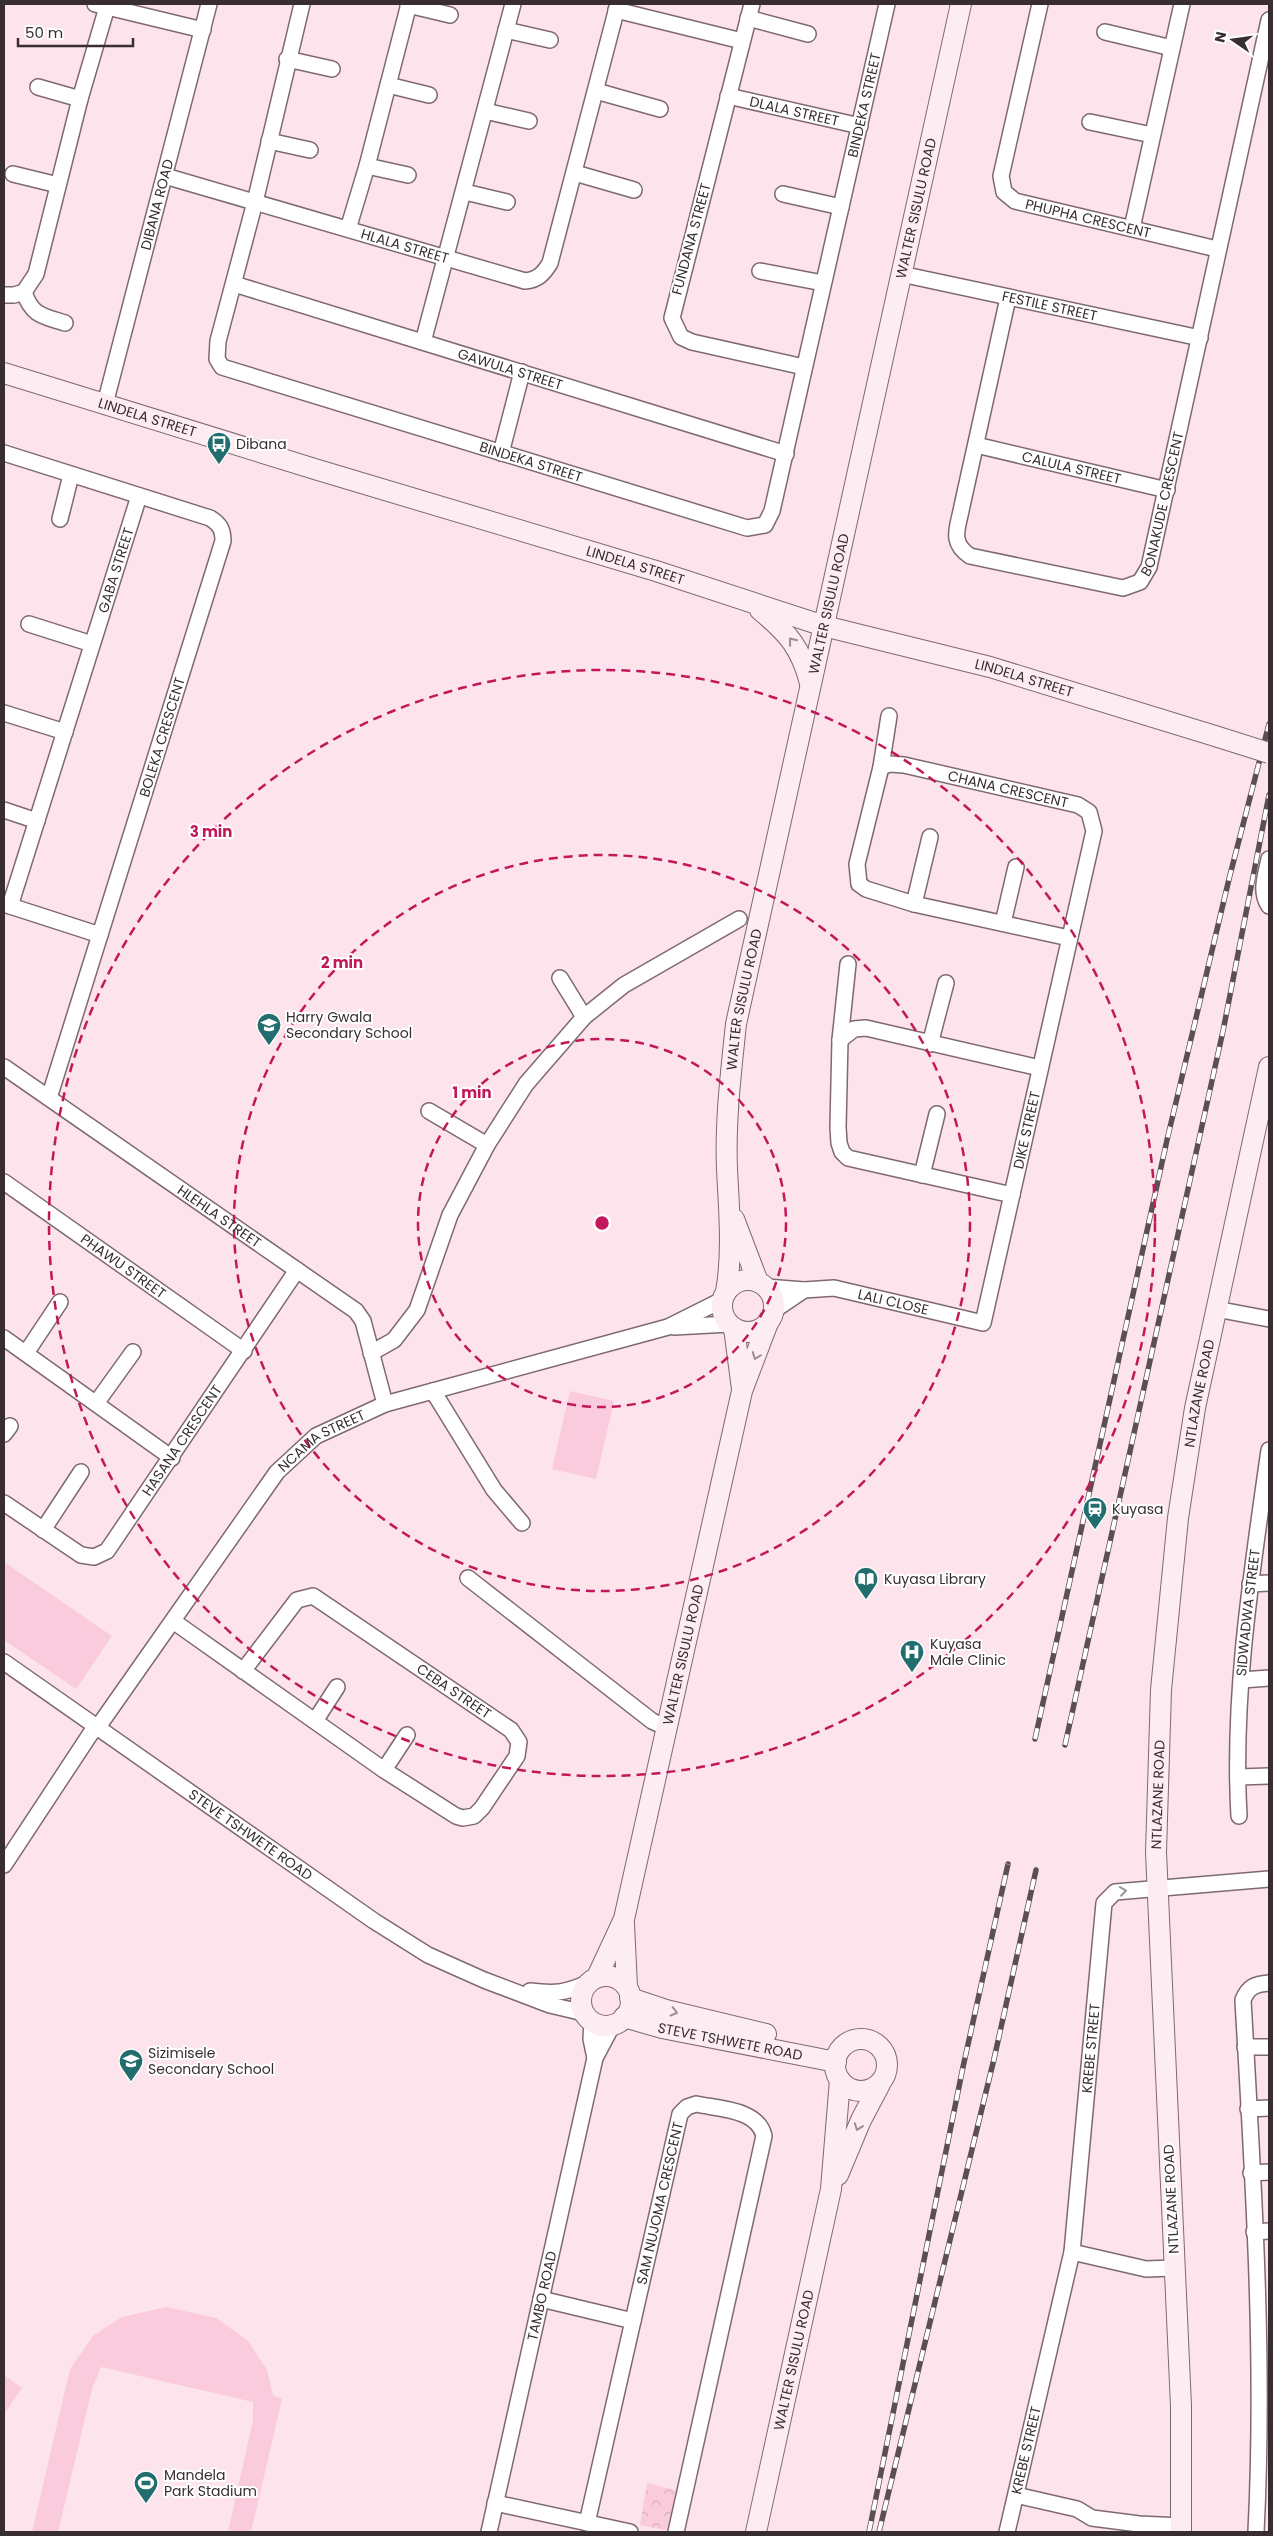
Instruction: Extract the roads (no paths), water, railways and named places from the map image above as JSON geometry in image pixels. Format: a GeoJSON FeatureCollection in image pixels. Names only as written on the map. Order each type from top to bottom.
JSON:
{"type":"FeatureCollection","features":[{"type":"Feature","properties":{"kind":"street","name":"DIBANA ROAD"},"geometry":{"type":"LineString","coordinates":[[105,404],[209,4]]}},
{"type":"Feature","properties":{"kind":"street","name":"BINDEKA STREET"},"geometry":{"type":"LineString","coordinates":[[302,4],[287,59],[255,202],[218,341],[216,359],[228,370],[748,528],[764,525],[769,519],[786,454],[822,283],[860,126],[886,4]]}},
{"type":"Feature","properties":{"kind":"street"},"geometry":{"type":"LineString","coordinates":[[348,229],[367,166],[408,4],[450,15]]}},
{"type":"Feature","properties":{"kind":"street"},"geometry":{"type":"LineString","coordinates":[[423,342],[465,192],[513,4]]}},
{"type":"Feature","properties":{"kind":"street","name":"WALTER SISULU ROAD"},"geometry":{"type":"LineString","coordinates":[[724,1296],[729,1272],[730,1207],[727,1168],[730,1091],[736,1024],[961,4]]}},
{"type":"Feature","properties":{"kind":"street","name":"PHUPHA CRESCENT"},"geometry":{"type":"LineString","coordinates":[[1040,4],[1001,176],[1004,192],[1015,201],[1217,249]]}},
{"type":"Feature","properties":{"kind":"street"},"geometry":{"type":"LineString","coordinates":[[1132,228],[1182,4]]}},
{"type":"Feature","properties":{"kind":"street"},"geometry":{"type":"LineString","coordinates":[[4,295],[24,292],[36,274],[80,99],[101,5],[202,30]]}},
{"type":"Feature","properties":{"kind":"street"},"geometry":{"type":"LineString","coordinates":[[617,7],[742,42]]}},
{"type":"Feature","properties":{"kind":"street","name":"HLALA STREET"},"geometry":{"type":"LineString","coordinates":[[165,176],[525,281],[538,277],[550,263],[617,7]]}},
{"type":"Feature","properties":{"kind":"street","name":"FUNDANA STREET"},"geometry":{"type":"LineString","coordinates":[[804,367],[692,342],[681,337],[674,324],[674,306],[750,11],[808,34]]}},
{"type":"Feature","properties":{"kind":"street","name":"BONAKUDE CRESCENT"},"geometry":{"type":"LineString","coordinates":[[1008,298],[956,537],[962,550],[970,556],[1123,588],[1132,586],[1145,577],[1149,567],[1200,338],[1217,249],[1269,20]]}},
{"type":"Feature","properties":{"kind":"street"},"geometry":{"type":"LineString","coordinates":[[506,30],[550,40]]}},
{"type":"Feature","properties":{"kind":"street"},"geometry":{"type":"LineString","coordinates":[[1105,32],[1172,48]]}},
{"type":"Feature","properties":{"kind":"street"},"geometry":{"type":"LineString","coordinates":[[287,59],[332,69]]}},
{"type":"Feature","properties":{"kind":"street"},"geometry":{"type":"LineString","coordinates":[[388,85],[429,95]]}},
{"type":"Feature","properties":{"kind":"street"},"geometry":{"type":"LineString","coordinates":[[38,87],[80,99]]}},
{"type":"Feature","properties":{"kind":"street"},"geometry":{"type":"LineString","coordinates":[[596,90],[660,109]]}},
{"type":"Feature","properties":{"kind":"street","name":"DLALA STREET"},"geometry":{"type":"LineString","coordinates":[[728,96],[860,126]]}},
{"type":"Feature","properties":{"kind":"street"},"geometry":{"type":"LineString","coordinates":[[485,111],[530,121]]}},
{"type":"Feature","properties":{"kind":"street"},"geometry":{"type":"LineString","coordinates":[[1090,122],[1152,135]]}},
{"type":"Feature","properties":{"kind":"street"},"geometry":{"type":"LineString","coordinates":[[269,141],[310,150]]}},
{"type":"Feature","properties":{"kind":"street"},"geometry":{"type":"LineString","coordinates":[[367,166],[408,175]]}},
{"type":"Feature","properties":{"kind":"street"},"geometry":{"type":"LineString","coordinates":[[575,173],[634,190]]}},
{"type":"Feature","properties":{"kind":"street"},"geometry":{"type":"LineString","coordinates":[[13,174],[58,185]]}},
{"type":"Feature","properties":{"kind":"street"},"geometry":{"type":"LineString","coordinates":[[465,192],[507,202]]}},
{"type":"Feature","properties":{"kind":"street"},"geometry":{"type":"LineString","coordinates":[[783,194],[841,207]]}},
{"type":"Feature","properties":{"kind":"street"},"geometry":{"type":"LineString","coordinates":[[760,271],[822,283]]}},
{"type":"Feature","properties":{"kind":"street","name":"FESTILE STREET"},"geometry":{"type":"LineString","coordinates":[[900,274],[1200,338]]}},
{"type":"Feature","properties":{"kind":"street","name":"GAWULA STREET"},"geometry":{"type":"LineString","coordinates":[[234,284],[786,454]]}},
{"type":"Feature","properties":{"kind":"street"},"geometry":{"type":"LineString","coordinates":[[24,292],[29,306],[36,314],[65,324]]}},
{"type":"Feature","properties":{"kind":"street"},"geometry":{"type":"LineString","coordinates":[[502,453],[522,372]]}},
{"type":"Feature","properties":{"kind":"street","name":"LINDELA STREET"},"geometry":{"type":"LineString","coordinates":[[4,373],[656,571],[824,626],[990,667],[1269,753]]}},
{"type":"Feature","properties":{"kind":"street","name":"CALULA STREET"},"geometry":{"type":"LineString","coordinates":[[976,444],[1167,490]]}},
{"type":"Feature","properties":{"kind":"street","name":"BOLEKA CRESCENT"},"geometry":{"type":"LineString","coordinates":[[4,453],[210,518],[220,526],[223,541],[49,1098]]}},
{"type":"Feature","properties":{"kind":"street"},"geometry":{"type":"LineString","coordinates":[[60,519],[71,475]]}},
{"type":"Feature","properties":{"kind":"street","name":"GABA STREET"},"geometry":{"type":"LineString","coordinates":[[7,905],[37,822],[139,496]]}},
{"type":"Feature","properties":{"kind":"street"},"geometry":{"type":"LineString","coordinates":[[753,604],[792,640],[805,662],[811,685]]}},
{"type":"Feature","properties":{"kind":"street"},"geometry":{"type":"LineString","coordinates":[[29,624],[92,644]]}},
{"type":"Feature","properties":{"kind":"street"},"geometry":{"type":"LineString","coordinates":[[4,713],[65,732]]}},
{"type":"Feature","properties":{"kind":"street"},"geometry":{"type":"LineString","coordinates":[[889,716],[881,766],[857,864],[859,884],[866,889],[914,904],[1069,938]]}},
{"type":"Feature","properties":{"kind":"street","name":"CHANA CRESCENT"},"geometry":{"type":"LineString","coordinates":[[881,766],[895,763],[1078,805],[1089,812],[1094,831],[1069,938]]}},
{"type":"Feature","properties":{"kind":"street"},"geometry":{"type":"LineString","coordinates":[[4,810],[37,822]]}},
{"type":"Feature","properties":{"kind":"street"},"geometry":{"type":"LineString","coordinates":[[914,904],[930,837]]}},
{"type":"Feature","properties":{"kind":"street"},"geometry":{"type":"LineString","coordinates":[[1269,859],[1263,886],[1264,898],[1269,906]]}},
{"type":"Feature","properties":{"kind":"street"},"geometry":{"type":"LineString","coordinates":[[1003,923],[1016,867]]}},
{"type":"Feature","properties":{"kind":"street"},"geometry":{"type":"LineString","coordinates":[[7,905],[100,935]]}},
{"type":"Feature","properties":{"kind":"street"},"geometry":{"type":"LineString","coordinates":[[371,1353],[394,1340],[417,1310],[450,1215],[486,1145],[526,1084],[584,1017],[624,985],[739,918]]}},
{"type":"Feature","properties":{"kind":"street","name":"DIKE STREET"},"geometry":{"type":"LineString","coordinates":[[983,1323],[1069,938]]}},
{"type":"Feature","properties":{"kind":"street"},"geometry":{"type":"LineString","coordinates":[[848,964],[840,1040],[838,1127],[842,1152],[848,1158],[1012,1194]]}},
{"type":"Feature","properties":{"kind":"street"},"geometry":{"type":"LineString","coordinates":[[560,978],[584,1017]]}},
{"type":"Feature","properties":{"kind":"street"},"geometry":{"type":"LineString","coordinates":[[930,1044],[946,983]]}},
{"type":"Feature","properties":{"kind":"street"},"geometry":{"type":"LineString","coordinates":[[840,1040],[854,1029],[866,1028],[1040,1068]]}},
{"type":"Feature","properties":{"kind":"street","name":"HLEHLA STREET"},"geometry":{"type":"LineString","coordinates":[[4,1067],[356,1311],[363,1321],[385,1404]]}},
{"type":"Feature","properties":{"kind":"street","name":"NTLAZANE ROAD"},"geometry":{"type":"LineString","coordinates":[[1181,2529],[1181,2406],[1157,1887],[1158,1756],[1166,1627],[1186,1458],[1216,1309],[1269,1067]]}},
{"type":"Feature","properties":{"kind":"street"},"geometry":{"type":"LineString","coordinates":[[429,1111],[486,1145]]}},
{"type":"Feature","properties":{"kind":"street"},"geometry":{"type":"LineString","coordinates":[[922,1175],[938,1114]]}},
{"type":"Feature","properties":{"kind":"street","name":"PHAWU STREET"},"geometry":{"type":"LineString","coordinates":[[4,1182],[244,1351]]}},
{"type":"Feature","properties":{"kind":"street","name":"WALTER SISULU ROAD"},"geometry":{"type":"LineString","coordinates":[[730,1207],[762,1285]]}},
{"type":"Feature","properties":{"kind":"street","name":"HASANA CRESCENT"},"geometry":{"type":"LineString","coordinates":[[4,1503],[81,1555],[94,1557],[107,1551],[172,1458],[297,1270]]}},
{"type":"Feature","properties":{"kind":"street"},"geometry":{"type":"LineString","coordinates":[[771,1316],[773,1298],[762,1285],[740,1281],[724,1296],[724,1315],[732,1326],[743,1331],[753,1331],[762,1327],[771,1316],[804,1290]]}},
{"type":"Feature","properties":{"kind":"street","name":"LALI CLOSE"},"geometry":{"type":"LineString","coordinates":[[762,1285],[804,1290],[834,1288],[983,1323]]}},
{"type":"Feature","properties":{"kind":"street","name":"NCAMA STREET"},"geometry":{"type":"LineString","coordinates":[[4,1865],[91,1733],[98,1727],[277,1472],[316,1436],[385,1404],[668,1327],[724,1296]]}},
{"type":"Feature","properties":{"kind":"street"},"geometry":{"type":"LineString","coordinates":[[26,1353],[60,1302]]}},
{"type":"Feature","properties":{"kind":"street"},"geometry":{"type":"LineString","coordinates":[[1216,1309],[1269,1319]]}},
{"type":"Feature","properties":{"kind":"street","name":"WALTER SISULU ROAD"},"geometry":{"type":"LineString","coordinates":[[592,1980],[624,1919],[742,1391],[771,1316]]}},
{"type":"Feature","properties":{"kind":"street","name":"WALTER SISULU ROAD"},"geometry":{"type":"LineString","coordinates":[[732,1326],[742,1391]]}},
{"type":"Feature","properties":{"kind":"street","name":"NCAMA STREET"},"geometry":{"type":"LineString","coordinates":[[668,1327],[732,1326]]}},
{"type":"Feature","properties":{"kind":"street"},"geometry":{"type":"LineString","coordinates":[[4,1338],[97,1402],[172,1458]]}},
{"type":"Feature","properties":{"kind":"street"},"geometry":{"type":"LineString","coordinates":[[97,1402],[133,1352]]}},
{"type":"Feature","properties":{"kind":"street"},"geometry":{"type":"LineString","coordinates":[[433,1392],[494,1490],[522,1523]]}},
{"type":"Feature","properties":{"kind":"street","name":"SIDWADWA STREET"},"geometry":{"type":"LineString","coordinates":[[1240,1816],[1237,1758],[1242,1680],[1250,1584],[1269,1450]]}},
{"type":"Feature","properties":{"kind":"street"},"geometry":{"type":"LineString","coordinates":[[43,1530],[81,1472]]}},
{"type":"Feature","properties":{"kind":"street"},"geometry":{"type":"LineString","coordinates":[[468,1578],[652,1721],[667,1728]]}},
{"type":"Feature","properties":{"kind":"street"},"geometry":{"type":"LineString","coordinates":[[1250,1584],[1269,1583]]}},
{"type":"Feature","properties":{"kind":"street","name":"CEBA STREET"},"geometry":{"type":"LineString","coordinates":[[173,1621],[243,1671],[384,1770],[449,1813],[463,1818],[474,1816],[482,1808],[517,1756],[519,1742],[511,1730],[313,1596],[297,1600],[243,1671]]}},
{"type":"Feature","properties":{"kind":"street","name":"STEVE TSHWETE ROAD"},"geometry":{"type":"LineString","coordinates":[[4,1662],[374,1922],[428,1955],[484,1980],[588,2017]]}},
{"type":"Feature","properties":{"kind":"street"},"geometry":{"type":"LineString","coordinates":[[1242,1680],[1269,1678]]}},
{"type":"Feature","properties":{"kind":"street"},"geometry":{"type":"LineString","coordinates":[[315,1721],[337,1687]]}},
{"type":"Feature","properties":{"kind":"street"},"geometry":{"type":"LineString","coordinates":[[384,1770],[407,1735]]}},
{"type":"Feature","properties":{"kind":"street"},"geometry":{"type":"LineString","coordinates":[[1238,1777],[1269,1776]]}},
{"type":"Feature","properties":{"kind":"street","name":"KREBE STREET"},"geometry":{"type":"LineString","coordinates":[[1007,2532],[1072,2252],[1104,1903],[1113,1893],[1157,1887],[1269,1879]]}},
{"type":"Feature","properties":{"kind":"street","name":"WALTER SISULU ROAD"},"geometry":{"type":"LineString","coordinates":[[624,1919],[629,1993]]}},
{"type":"Feature","properties":{"kind":"street"},"geometry":{"type":"LineString","coordinates":[[608,1976],[619,1979],[629,1993],[629,2008],[619,2021],[602,2025],[588,2017],[582,1997],[592,1980],[608,1976]]}},
{"type":"Feature","properties":{"kind":"street","name":"STEVE TSHWETE ROAD"},"geometry":{"type":"LineString","coordinates":[[508,1988],[552,1994],[568,1992],[592,1980]]}},
{"type":"Feature","properties":{"kind":"street"},"geometry":{"type":"LineString","coordinates":[[1256,2532],[1263,2508],[1262,2232],[1251,2173],[1243,2000],[1247,1990],[1253,1985],[1269,1983]]}},
{"type":"Feature","properties":{"kind":"street","name":"STEVE TSHWETE ROAD"},"geometry":{"type":"LineString","coordinates":[[629,1993],[666,2010],[839,2064]]}},
{"type":"Feature","properties":{"kind":"street","name":"TAMBO ROAD"},"geometry":{"type":"LineString","coordinates":[[489,2532],[594,2058],[588,2017]]}},
{"type":"Feature","properties":{"kind":"street","name":"STEVE TSHWETE ROAD"},"geometry":{"type":"LineString","coordinates":[[619,2021],[839,2064]]}},
{"type":"Feature","properties":{"kind":"street","name":"TAMBO ROAD"},"geometry":{"type":"LineString","coordinates":[[594,2058],[619,2021]]}},
{"type":"Feature","properties":{"kind":"street"},"geometry":{"type":"LineString","coordinates":[[860,2039],[878,2045],[885,2053],[888,2066],[880,2084],[872,2089],[855,2090],[839,2064],[845,2044],[860,2039]]}},
{"type":"Feature","properties":{"kind":"street"},"geometry":{"type":"LineString","coordinates":[[1245,2047],[1269,2047]]}},
{"type":"Feature","properties":{"kind":"street","name":"WALTER SISULU ROAD"},"geometry":{"type":"LineString","coordinates":[[756,2532],[832,2188],[839,2064]]}},
{"type":"Feature","properties":{"kind":"street","name":"WALTER SISULU ROAD"},"geometry":{"type":"LineString","coordinates":[[832,2188],[861,2120],[880,2084]]}},
{"type":"Feature","properties":{"kind":"street","name":"SAM NUJOMA CRESCENT"},"geometry":{"type":"LineString","coordinates":[[587,2523],[680,2114],[687,2107],[696,2104],[750,2116],[762,2127],[764,2136],[676,2532]]}},
{"type":"Feature","properties":{"kind":"street"},"geometry":{"type":"LineString","coordinates":[[1248,2109],[1269,2108]]}},
{"type":"Feature","properties":{"kind":"street"},"geometry":{"type":"LineString","coordinates":[[1251,2173],[1269,2172]]}},
{"type":"Feature","properties":{"kind":"street"},"geometry":{"type":"LineString","coordinates":[[1072,2252],[1146,2270],[1174,2268]]}},
{"type":"Feature","properties":{"kind":"street"},"geometry":{"type":"LineString","coordinates":[[541,2299],[633,2321]]}},
{"type":"Feature","properties":{"kind":"street"},"geometry":{"type":"LineString","coordinates":[[1016,2495],[1077,2509],[1092,2518],[1181,2529]]}},
{"type":"Feature","properties":{"kind":"street"},"geometry":{"type":"LineString","coordinates":[[495,2503],[630,2532]]}},
{"type":"Feature","properties":{"kind":"railway"},"geometry":{"type":"LineString","coordinates":[[1035,1739],[1167,1140],[1229,879],[1269,724]]}},
{"type":"Feature","properties":{"kind":"railway"},"geometry":{"type":"LineString","coordinates":[[1065,1745],[1223,1031],[1269,795]]}},
{"type":"Feature","properties":{"kind":"railway"},"geometry":{"type":"LineString","coordinates":[[869,2532],[963,2067],[1008,1864]]}},
{"type":"Feature","properties":{"kind":"railway"},"geometry":{"type":"LineString","coordinates":[[879,2532],[994,2059],[1036,1870]]}},
{"type":"Feature","properties":{"kind":"place","name":"Dibana"},"geometry":{"type":"Point","coordinates":[219,465]}},
{"type":"Feature","properties":{"kind":"place","name":"Harry Gwala Secondary School"},"geometry":{"type":"Point","coordinates":[269,1046]}},
{"type":"Feature","properties":{"kind":"place","name":"Kuyasa"},"geometry":{"type":"Point","coordinates":[1095,1530]}},
{"type":"Feature","properties":{"kind":"place","name":"Kuyasa Library"},"geometry":{"type":"Point","coordinates":[866,1600]}},
{"type":"Feature","properties":{"kind":"place","name":"Kuyasa Male Clinic"},"geometry":{"type":"Point","coordinates":[912,1673]}},
{"type":"Feature","properties":{"kind":"place","name":"Sizimisele Secondary School"},"geometry":{"type":"Point","coordinates":[131,2082]}},
{"type":"Feature","properties":{"kind":"place","name":"Mandela Park Stadium"},"geometry":{"type":"Point","coordinates":[146,2504]}}]}
